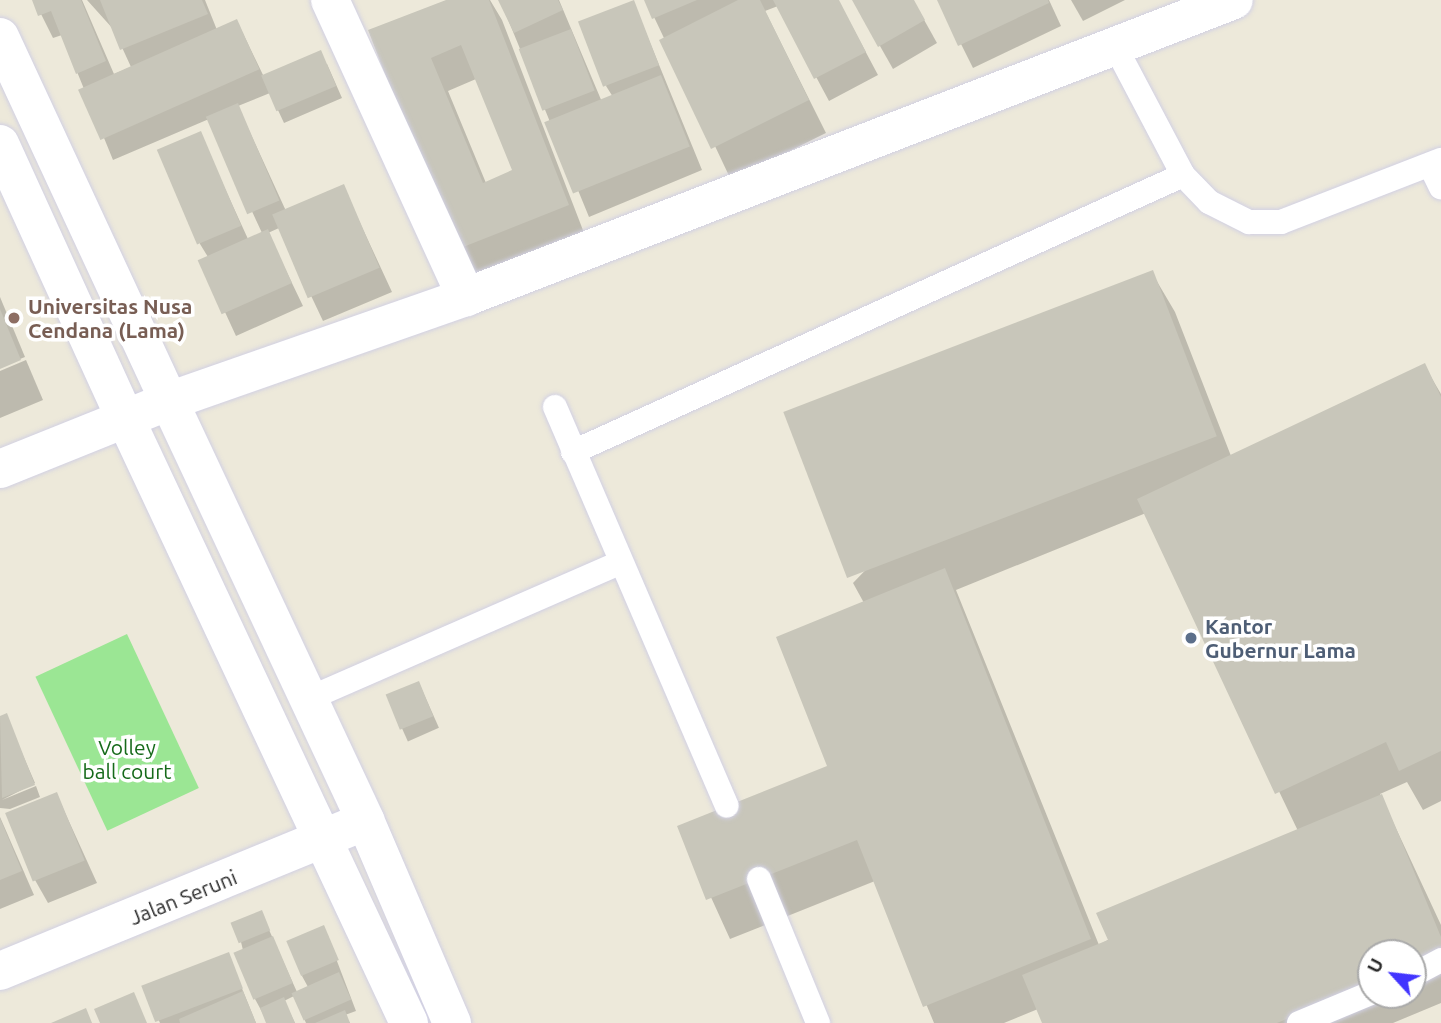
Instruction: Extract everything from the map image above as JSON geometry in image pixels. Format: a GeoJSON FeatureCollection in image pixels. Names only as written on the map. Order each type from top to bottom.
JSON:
{"type":"FeatureCollection","features":[{"type":"Feature","properties":{"kind":"street"},"geometry":{"type":"LineString","coordinates":[[330,0],[466,298]]}},
{"type":"Feature","properties":{"kind":"street"},"geometry":{"type":"LineString","coordinates":[[0,469],[169,401],[466,298],[1234,0]]}},
{"type":"Feature","properties":{"kind":"street"},"geometry":{"type":"LineString","coordinates":[[0,37],[365,820],[452,1023]]}},
{"type":"Feature","properties":{"kind":"street"},"geometry":{"type":"LineString","coordinates":[[0,144],[126,420],[327,839],[409,1023]]}},
{"type":"Feature","properties":{"kind":"street","name":"Jalan Seruni"},"geometry":{"type":"LineString","coordinates":[[0,971],[327,839],[365,820]]}},
{"type":"Feature","properties":{"kind":"lane"},"geometry":{"type":"LineString","coordinates":[[1115,46],[1183,175],[1209,202],[1249,222],[1281,222],[1435,162],[1441,188]]}},
{"type":"Feature","properties":{"kind":"lane"},"geometry":{"type":"LineString","coordinates":[[573,453],[1183,175]]}},
{"type":"Feature","properties":{"kind":"lane"},"geometry":{"type":"LineString","coordinates":[[555,407],[619,563],[727,806]]}},
{"type":"Feature","properties":{"kind":"lane"},"geometry":{"type":"LineString","coordinates":[[308,699],[619,563]]}},
{"type":"Feature","properties":{"kind":"lane"},"geometry":{"type":"LineString","coordinates":[[759,879],[818,1023]]}},
{"type":"Feature","properties":{"kind":"lane"},"geometry":{"type":"LineString","coordinates":[[1299,1023],[1357,999]]}},
{"type":"Feature","properties":{"kind":"green space","name":"Volley ball court"},"geometry":{"type":"Polygon","coordinates":[[[127,634],[199,788],[107,831],[35,677],[127,634]]]}},
{"type":"Feature","properties":{"kind":"building"},"geometry":{"type":"Polygon","coordinates":[[[32,0],[81,0],[106,61],[76,74],[51,11],[38,16],[32,0]]]}},
{"type":"Feature","properties":{"kind":"building"},"geometry":{"type":"Polygon","coordinates":[[[100,0],[202,0],[208,14],[120,50],[100,0]]]}},
{"type":"Feature","properties":{"kind":"building"},"geometry":{"type":"Polygon","coordinates":[[[446,0],[489,0],[569,205],[453,251],[368,30],[446,0]],[[461,45],[431,58],[483,183],[512,170],[461,45]]]}},
{"type":"Feature","properties":{"kind":"building"},"geometry":{"type":"Polygon","coordinates":[[[498,0],[558,0],[563,10],[514,33],[498,0]]]}},
{"type":"Feature","properties":{"kind":"building"},"geometry":{"type":"Polygon","coordinates":[[[634,0],[659,65],[603,87],[578,22],[634,0]]]}},
{"type":"Feature","properties":{"kind":"building"},"geometry":{"type":"Polygon","coordinates":[[[644,0],[697,0],[652,19],[644,0]]]}},
{"type":"Feature","properties":{"kind":"building"},"geometry":{"type":"Polygon","coordinates":[[[738,0],[760,0],[809,100],[711,149],[659,40],[738,0]]]}},
{"type":"Feature","properties":{"kind":"building"},"geometry":{"type":"Polygon","coordinates":[[[773,0],[839,0],[866,52],[814,79],[773,0]]]}},
{"type":"Feature","properties":{"kind":"building"},"geometry":{"type":"Polygon","coordinates":[[[852,0],[914,0],[925,20],[878,47],[852,0]]]}},
{"type":"Feature","properties":{"kind":"building"},"geometry":{"type":"Polygon","coordinates":[[[937,0],[1048,0],[1049,3],[958,46],[937,0]]]}},
{"type":"Feature","properties":{"kind":"building"},"geometry":{"type":"Polygon","coordinates":[[[237,19],[259,69],[100,140],[78,90],[237,19]]]}},
{"type":"Feature","properties":{"kind":"building"},"geometry":{"type":"Polygon","coordinates":[[[571,29],[595,91],[542,111],[519,49],[571,29]]]}},
{"type":"Feature","properties":{"kind":"building"},"geometry":{"type":"Polygon","coordinates":[[[321,50],[336,86],[276,111],[261,75],[321,50]]]}},
{"type":"Feature","properties":{"kind":"building"},"geometry":{"type":"Polygon","coordinates":[[[661,75],[690,146],[573,194],[544,122],[661,75]]]}},
{"type":"Feature","properties":{"kind":"building"},"geometry":{"type":"Polygon","coordinates":[[[238,103],[279,201],[247,214],[206,117],[238,103]]]}},
{"type":"Feature","properties":{"kind":"building"},"geometry":{"type":"Polygon","coordinates":[[[201,131],[241,226],[197,245],[157,150],[201,131]]]}},
{"type":"Feature","properties":{"kind":"building"},"geometry":{"type":"Polygon","coordinates":[[[344,184],[380,268],[308,298],[272,214],[344,184]]]}},
{"type":"Feature","properties":{"kind":"building"},"geometry":{"type":"Polygon","coordinates":[[[268,229],[292,283],[222,314],[198,260],[268,229]]]}},
{"type":"Feature","properties":{"kind":"building"},"geometry":{"type":"Polygon","coordinates":[[[1153,270],[1217,436],[847,578],[783,412],[1153,270]]]}},
{"type":"Feature","properties":{"kind":"building"},"geometry":{"type":"Polygon","coordinates":[[[0,309],[21,360],[0,369],[0,309]]]}},
{"type":"Feature","properties":{"kind":"building"},"geometry":{"type":"Polygon","coordinates":[[[1425,363],[1441,397],[1441,751],[1399,771],[1386,742],[1275,794],[1137,499],[1425,363]]]}},
{"type":"Feature","properties":{"kind":"building"},"geometry":{"type":"Polygon","coordinates":[[[945,568],[1091,939],[923,1007],[857,840],[706,900],[677,826],[827,766],[776,637],[945,568]]]}},
{"type":"Feature","properties":{"kind":"building"},"geometry":{"type":"Polygon","coordinates":[[[419,681],[433,716],[400,730],[386,694],[419,681]]]}},
{"type":"Feature","properties":{"kind":"building"},"geometry":{"type":"Polygon","coordinates":[[[7,713],[35,785],[2,798],[0,716],[7,713]]]}},
{"type":"Feature","properties":{"kind":"building"},"geometry":{"type":"Polygon","coordinates":[[[57,792],[85,861],[33,882],[5,813],[57,792]]]}},
{"type":"Feature","properties":{"kind":"building"},"geometry":{"type":"Polygon","coordinates":[[[1382,794],[1441,937],[1441,954],[1427,960],[1427,939],[1357,939],[1357,989],[1277,1023],[1042,1023],[1022,975],[1108,940],[1096,913],[1382,794]]]}},
{"type":"Feature","properties":{"kind":"building"},"geometry":{"type":"Polygon","coordinates":[[[0,818],[22,871],[0,880],[0,818]]]}},
{"type":"Feature","properties":{"kind":"building"},"geometry":{"type":"Polygon","coordinates":[[[262,910],[270,930],[239,943],[230,923],[262,910]]]}},
{"type":"Feature","properties":{"kind":"building"},"geometry":{"type":"Polygon","coordinates":[[[324,925],[339,960],[301,976],[286,941],[324,925]]]}},
{"type":"Feature","properties":{"kind":"building"},"geometry":{"type":"Polygon","coordinates":[[[273,936],[293,983],[253,1000],[233,953],[273,936]]]}},
{"type":"Feature","properties":{"kind":"building"},"geometry":{"type":"Polygon","coordinates":[[[229,952],[243,988],[155,1022],[141,986],[229,952]]]}},
{"type":"Feature","properties":{"kind":"building"},"geometry":{"type":"Polygon","coordinates":[[[339,972],[351,999],[304,1021],[291,993],[339,972]]]}},
{"type":"Feature","properties":{"kind":"building"},"geometry":{"type":"Polygon","coordinates":[[[243,991],[256,1023],[180,1023],[179,1019],[243,991]]]}},
{"type":"Feature","properties":{"kind":"building"},"geometry":{"type":"Polygon","coordinates":[[[134,992],[147,1023],[100,1023],[94,1009],[134,992]]]}},
{"type":"Feature","properties":{"kind":"building"},"geometry":{"type":"Polygon","coordinates":[[[284,997],[295,1023],[266,1023],[260,1008],[284,997]]]}},
{"type":"Feature","properties":{"kind":"building"},"geometry":{"type":"Polygon","coordinates":[[[86,1008],[92,1023],[51,1023],[86,1008]]]}},
{"type":"Feature","properties":{"kind":"building"},"geometry":{"type":"Polygon","coordinates":[[[345,1010],[350,1023],[315,1023],[345,1010]]]}},
{"type":"Feature","properties":{"kind":"place","name":"Universitas Nusa Cendana (Lama)"},"geometry":{"type":"Point","coordinates":[14,318]}},
{"type":"Feature","properties":{"kind":"place","name":"Kantor Gubernur Lama"},"geometry":{"type":"Point","coordinates":[1191,638]}}]}
